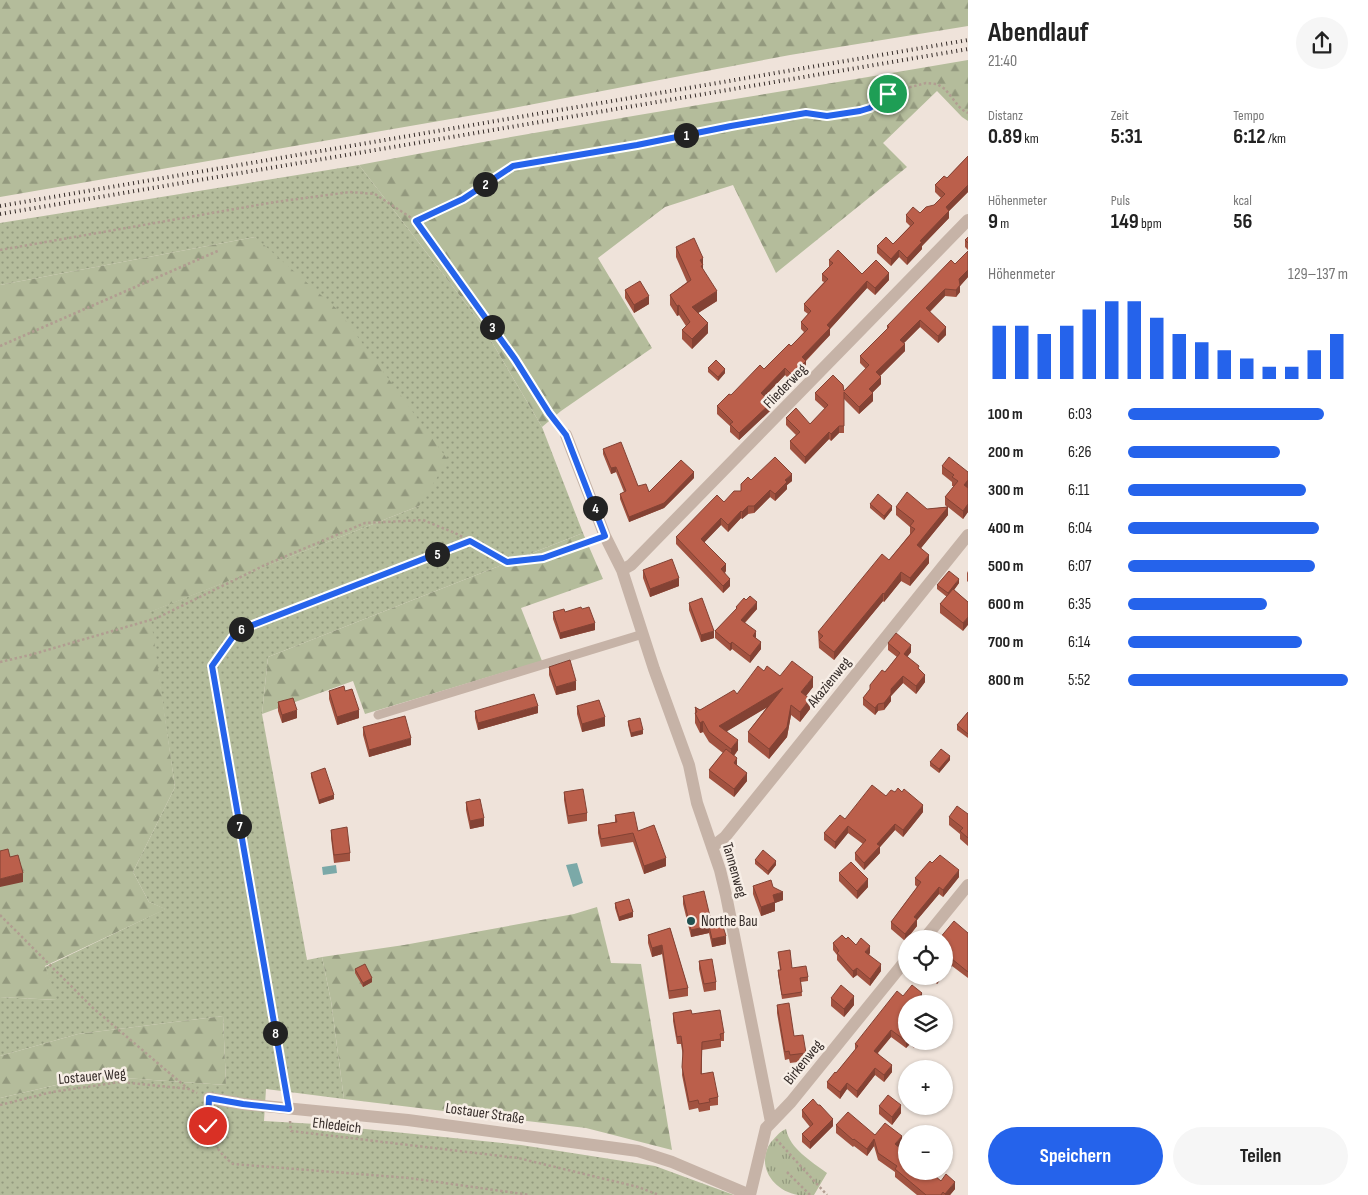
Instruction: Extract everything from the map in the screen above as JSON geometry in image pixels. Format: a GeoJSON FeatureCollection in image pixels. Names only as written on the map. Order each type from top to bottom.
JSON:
{"type":"FeatureCollection","features":[{"type":"Feature","properties":{"kind":"street","name":"Fliederweg"},"geometry":{"type":"LineString","coordinates":[[622,570],[631,565],[701,496],[968,220]]}},
{"type":"Feature","properties":{"kind":"street","name":"Tannenweg"},"geometry":{"type":"LineString","coordinates":[[566,435],[605,536],[622,570],[689,765],[697,804],[726,895],[768,1125]]}},
{"type":"Feature","properties":{"kind":"street","name":"Akazienweg"},"geometry":{"type":"LineString","coordinates":[[712,847],[731,830],[968,535]]}},
{"type":"Feature","properties":{"kind":"street"},"geometry":{"type":"LineString","coordinates":[[931,930],[968,885]]}},
{"type":"Feature","properties":{"kind":"street","name":"Birkenweg"},"geometry":{"type":"LineString","coordinates":[[768,1125],[792,1102],[898,970]]}},
{"type":"Feature","properties":{"kind":"street","name":"Lostauer Straße"},"geometry":{"type":"LineString","coordinates":[[209,1098],[243,1104],[408,1120],[638,1151],[672,1162],[750,1195]]}},
{"type":"Feature","properties":{"kind":"street"},"geometry":{"type":"LineString","coordinates":[[750,1195],[768,1125]]}},
{"type":"Feature","properties":{"kind":"lane"},"geometry":{"type":"LineString","coordinates":[[378,715],[643,634]]}},
{"type":"Feature","properties":{"kind":"path"},"geometry":{"type":"LineString","coordinates":[[416,221],[463,199],[513,166],[806,113],[827,116],[860,111],[870,108],[888,94],[926,83],[937,84],[945,89],[961,109],[968,113]]}},
{"type":"Feature","properties":{"kind":"path"},"geometry":{"type":"LineString","coordinates":[[0,250],[275,202],[350,192],[375,194],[416,221],[515,359],[549,413],[566,435]]}},
{"type":"Feature","properties":{"kind":"path"},"geometry":{"type":"LineString","coordinates":[[0,346],[220,250]]}},
{"type":"Feature","properties":{"kind":"path"},"geometry":{"type":"LineString","coordinates":[[0,662],[157,618],[265,565],[365,523],[422,520],[455,533],[507,562],[543,558],[605,536]]}},
{"type":"Feature","properties":{"kind":"path","name":"Ehledeich"},"geometry":{"type":"LineString","coordinates":[[470,541],[237,631],[212,666],[289,1109],[291,1131],[518,1158],[638,1187],[659,1195]]}},
{"type":"Feature","properties":{"kind":"path","name":"Lostauer Weg"},"geometry":{"type":"LineString","coordinates":[[0,915],[93,1008],[189,1089],[120,1082],[52,1092],[0,1105]]}},
{"type":"Feature","properties":{"kind":"path"},"geometry":{"type":"LineString","coordinates":[[209,1098],[208,1126],[213,1144],[233,1164],[409,1178],[530,1195]]}},
{"type":"Feature","properties":{"kind":"path"},"geometry":{"type":"LineString","coordinates":[[768,1125],[827,1195]]}},
{"type":"Feature","properties":{"kind":"path"},"geometry":{"type":"LineString","coordinates":[[787,1172],[810,1195]]}},
{"type":"Feature","properties":{"kind":"green space"},"geometry":{"type":"Polygon","coordinates":[[[0,0],[968,0],[968,26],[790,55],[497,111],[0,197],[0,0]]]}},
{"type":"Feature","properties":{"kind":"green space"},"geometry":{"type":"Polygon","coordinates":[[[968,60],[968,121],[937,91],[883,143],[907,167],[776,273],[733,185],[665,207],[598,258],[652,348],[561,411],[542,427],[480,322],[359,165],[587,124],[968,60]]]}},
{"type":"Feature","properties":{"kind":"green space"},"geometry":{"type":"Polygon","coordinates":[[[359,165],[480,322],[542,427],[583,533],[268,657],[262,714],[307,960],[322,957],[331,1001],[344,1099],[266,1089],[264,1121],[316,1124],[521,1145],[655,1166],[734,1195],[0,1195],[0,1098],[95,1076],[226,1085],[223,1016],[78,1034],[0,1056],[0,997],[56,1000],[45,967],[165,909],[149,902],[133,872],[175,787],[149,612],[419,506],[255,237],[0,285],[0,223],[359,165]]]}},
{"type":"Feature","properties":{"kind":"green space"},"geometry":{"type":"Polygon","coordinates":[[[255,237],[338,310],[448,460],[419,506],[150,612],[175,787],[133,872],[149,902],[166,909],[45,966],[57,1000],[0,997],[0,285],[255,237]]]}},
{"type":"Feature","properties":{"kind":"green space"},"geometry":{"type":"Polygon","coordinates":[[[583,533],[603,579],[521,608],[542,661],[365,714],[353,681],[262,714],[268,657],[583,533]]]}},
{"type":"Feature","properties":{"kind":"green space"},"geometry":{"type":"Polygon","coordinates":[[[597,907],[611,963],[641,964],[672,1150],[586,1128],[344,1099],[331,1001],[322,957],[404,945],[574,914],[597,907]]]}},
{"type":"Feature","properties":{"kind":"green space"},"geometry":{"type":"Polygon","coordinates":[[[223,1016],[226,1085],[95,1076],[0,1098],[0,1056],[78,1034],[223,1016]]]}},
{"type":"Feature","properties":{"kind":"green space"},"geometry":{"type":"Polygon","coordinates":[[[786,1129],[788,1136],[797,1149],[827,1173],[814,1195],[789,1193],[774,1183],[769,1176],[765,1159],[767,1151],[771,1142],[779,1133],[786,1129]]]}},
{"type":"Feature","properties":{"kind":"water"},"geometry":{"type":"Polygon","coordinates":[[[577,863],[583,883],[573,887],[566,865],[577,863]]]}},
{"type":"Feature","properties":{"kind":"water"},"geometry":{"type":"Polygon","coordinates":[[[336,865],[337,873],[323,875],[322,867],[336,865]]]}},
{"type":"Feature","properties":{"kind":"building"},"geometry":{"type":"Polygon","coordinates":[[[968,156],[968,185],[946,207],[949,211],[920,241],[922,242],[907,258],[899,250],[891,259],[877,246],[886,237],[893,244],[914,223],[906,215],[913,207],[920,213],[926,207],[934,205],[945,194],[935,185],[944,176],[947,178],[968,156]]]}},
{"type":"Feature","properties":{"kind":"building"},"geometry":{"type":"Polygon","coordinates":[[[694,238],[703,258],[700,260],[703,265],[701,266],[717,291],[692,307],[708,323],[692,339],[682,330],[690,322],[670,295],[691,280],[676,247],[694,238]]]}},
{"type":"Feature","properties":{"kind":"building"},"geometry":{"type":"Polygon","coordinates":[[[838,250],[862,274],[876,260],[889,273],[875,288],[867,281],[827,325],[830,328],[802,357],[806,361],[792,375],[785,368],[761,393],[771,403],[739,433],[730,424],[733,422],[717,406],[729,394],[731,395],[760,365],[764,369],[789,344],[791,346],[808,329],[801,322],[811,311],[804,304],[828,279],[822,274],[833,263],[829,260],[838,250]]]}},
{"type":"Feature","properties":{"kind":"building"},"geometry":{"type":"Polygon","coordinates":[[[968,251],[968,270],[959,279],[960,285],[956,290],[945,289],[926,308],[946,327],[938,336],[920,320],[900,340],[905,344],[876,372],[881,377],[869,389],[873,393],[859,407],[844,392],[844,426],[839,426],[831,434],[829,432],[805,457],[790,441],[800,432],[786,418],[796,408],[810,424],[828,405],[815,393],[833,375],[843,385],[844,391],[869,365],[860,356],[951,260],[955,264],[968,251]]]}},
{"type":"Feature","properties":{"kind":"building"},"geometry":{"type":"Polygon","coordinates":[[[640,281],[649,296],[634,305],[625,290],[640,281]]]}},
{"type":"Feature","properties":{"kind":"building"},"geometry":{"type":"Polygon","coordinates":[[[716,360],[725,369],[718,377],[708,368],[716,360]]]}},
{"type":"Feature","properties":{"kind":"building"},"geometry":{"type":"Polygon","coordinates":[[[621,442],[638,486],[646,484],[649,492],[681,460],[694,472],[664,503],[629,517],[620,494],[626,491],[616,467],[611,468],[603,449],[621,442]]]}},
{"type":"Feature","properties":{"kind":"building"},"geometry":{"type":"Polygon","coordinates":[[[775,457],[792,474],[785,480],[787,482],[775,494],[770,490],[754,506],[748,506],[741,511],[728,525],[721,518],[701,539],[726,564],[721,569],[730,579],[723,586],[676,537],[717,495],[724,502],[734,491],[741,491],[741,484],[748,477],[751,480],[775,457]]]}},
{"type":"Feature","properties":{"kind":"building"},"geometry":{"type":"Polygon","coordinates":[[[949,457],[968,472],[968,480],[964,485],[968,488],[968,504],[963,511],[945,497],[958,481],[952,477],[954,475],[942,466],[949,457]]]}},
{"type":"Feature","properties":{"kind":"building"},"geometry":{"type":"Polygon","coordinates":[[[907,492],[927,509],[948,507],[917,545],[929,555],[910,578],[901,572],[834,652],[819,640],[823,636],[818,632],[882,554],[889,560],[915,529],[910,526],[914,521],[896,507],[907,492]]]}},
{"type":"Feature","properties":{"kind":"building"},"geometry":{"type":"Polygon","coordinates":[[[878,494],[892,506],[884,516],[870,504],[878,494]]]}},
{"type":"Feature","properties":{"kind":"building"},"geometry":{"type":"Polygon","coordinates":[[[672,559],[679,578],[650,589],[643,570],[672,559]]]}},
{"type":"Feature","properties":{"kind":"building"},"geometry":{"type":"Polygon","coordinates":[[[949,571],[959,579],[948,593],[937,585],[949,571]]]}},
{"type":"Feature","properties":{"kind":"building"},"geometry":{"type":"Polygon","coordinates":[[[953,589],[968,602],[968,617],[963,623],[940,604],[953,589]]]}},
{"type":"Feature","properties":{"kind":"building"},"geometry":{"type":"Polygon","coordinates":[[[750,596],[757,602],[741,620],[756,631],[753,636],[761,642],[750,656],[732,642],[730,644],[715,631],[744,598],[746,600],[750,596]]]}},
{"type":"Feature","properties":{"kind":"building"},"geometry":{"type":"Polygon","coordinates":[[[702,598],[714,631],[701,635],[689,603],[702,598]]]}},
{"type":"Feature","properties":{"kind":"building"},"geometry":{"type":"Polygon","coordinates":[[[581,607],[582,609],[589,607],[595,623],[560,633],[553,612],[564,609],[565,612],[581,607]]]}},
{"type":"Feature","properties":{"kind":"building"},"geometry":{"type":"Polygon","coordinates":[[[896,633],[911,645],[904,654],[919,666],[918,668],[925,675],[916,686],[903,676],[891,689],[891,694],[884,703],[878,704],[875,708],[863,698],[870,689],[870,685],[882,670],[885,672],[900,653],[888,643],[896,633]]]}},
{"type":"Feature","properties":{"kind":"building"},"geometry":{"type":"Polygon","coordinates":[[[570,660],[576,681],[556,687],[549,667],[570,660]]]}},
{"type":"Feature","properties":{"kind":"building"},"geometry":{"type":"Polygon","coordinates":[[[792,661],[813,677],[801,692],[810,699],[800,712],[791,705],[787,727],[769,749],[748,732],[783,688],[719,726],[738,740],[731,749],[709,732],[703,721],[700,723],[695,713],[697,712],[695,707],[700,710],[734,690],[737,694],[758,666],[764,671],[767,666],[780,676],[792,661]]]}},
{"type":"Feature","properties":{"kind":"building"},"geometry":{"type":"Polygon","coordinates":[[[344,686],[345,691],[352,689],[359,710],[337,717],[329,691],[344,686]]]}},
{"type":"Feature","properties":{"kind":"building"},"geometry":{"type":"Polygon","coordinates":[[[534,694],[538,706],[478,723],[475,711],[534,694]]]}},
{"type":"Feature","properties":{"kind":"building"},"geometry":{"type":"Polygon","coordinates":[[[293,698],[297,710],[282,715],[278,702],[293,698]]]}},
{"type":"Feature","properties":{"kind":"building"},"geometry":{"type":"Polygon","coordinates":[[[599,700],[605,717],[582,724],[577,706],[599,700]]]}},
{"type":"Feature","properties":{"kind":"building"},"geometry":{"type":"Polygon","coordinates":[[[968,712],[968,734],[957,725],[968,712]]]}},
{"type":"Feature","properties":{"kind":"building"},"geometry":{"type":"Polygon","coordinates":[[[405,716],[411,738],[369,750],[363,727],[405,716]]]}},
{"type":"Feature","properties":{"kind":"building"},"geometry":{"type":"Polygon","coordinates":[[[640,718],[643,730],[631,733],[628,721],[640,718]]]}},
{"type":"Feature","properties":{"kind":"building"},"geometry":{"type":"Polygon","coordinates":[[[726,749],[737,758],[734,763],[747,773],[734,789],[709,770],[726,749]]]}},
{"type":"Feature","properties":{"kind":"building"},"geometry":{"type":"Polygon","coordinates":[[[941,749],[950,756],[939,769],[930,762],[941,749]]]}},
{"type":"Feature","properties":{"kind":"building"},"geometry":{"type":"Polygon","coordinates":[[[325,768],[334,795],[319,800],[311,773],[325,768]]]}},
{"type":"Feature","properties":{"kind":"building"},"geometry":{"type":"Polygon","coordinates":[[[872,785],[886,796],[891,790],[895,792],[898,788],[902,792],[904,789],[923,805],[903,830],[895,824],[877,844],[880,846],[864,863],[855,853],[866,840],[848,826],[835,842],[824,833],[840,815],[845,819],[872,785]]]}},
{"type":"Feature","properties":{"kind":"building"},"geometry":{"type":"Polygon","coordinates":[[[583,789],[587,813],[568,816],[564,792],[583,789]]]}},
{"type":"Feature","properties":{"kind":"building"},"geometry":{"type":"Polygon","coordinates":[[[480,799],[484,818],[470,821],[466,802],[480,799]]]}},
{"type":"Feature","properties":{"kind":"building"},"geometry":{"type":"Polygon","coordinates":[[[957,806],[968,814],[968,838],[960,831],[963,828],[949,817],[957,806]]]}},
{"type":"Feature","properties":{"kind":"building"},"geometry":{"type":"Polygon","coordinates":[[[634,812],[638,831],[654,825],[666,858],[644,866],[633,833],[601,839],[598,825],[617,822],[615,815],[634,812]]]}},
{"type":"Feature","properties":{"kind":"building"},"geometry":{"type":"Polygon","coordinates":[[[347,827],[350,853],[334,855],[331,830],[347,827]]]}},
{"type":"Feature","properties":{"kind":"building"},"geometry":{"type":"Polygon","coordinates":[[[8,849],[10,857],[18,855],[23,873],[0,879],[0,851],[8,849]]]}},
{"type":"Feature","properties":{"kind":"building"},"geometry":{"type":"Polygon","coordinates":[[[763,850],[776,861],[768,871],[755,860],[763,850]]]}},
{"type":"Feature","properties":{"kind":"building"},"geometry":{"type":"Polygon","coordinates":[[[940,855],[959,870],[943,890],[939,887],[914,917],[917,919],[908,930],[900,930],[891,922],[921,882],[915,878],[930,861],[932,863],[940,855]]]}},
{"type":"Feature","properties":{"kind":"building"},"geometry":{"type":"Polygon","coordinates":[[[851,862],[868,879],[857,891],[839,873],[851,862]]]}},
{"type":"Feature","properties":{"kind":"building"},"geometry":{"type":"Polygon","coordinates":[[[771,880],[773,887],[783,892],[773,895],[775,902],[761,907],[753,886],[771,880]]]}},
{"type":"Feature","properties":{"kind":"building"},"geometry":{"type":"Polygon","coordinates":[[[704,891],[712,925],[722,923],[726,936],[712,939],[709,926],[691,930],[683,896],[704,891]]]}},
{"type":"Feature","properties":{"kind":"building"},"geometry":{"type":"Polygon","coordinates":[[[629,899],[633,912],[619,917],[615,903],[629,899]]]}},
{"type":"Feature","properties":{"kind":"building"},"geometry":{"type":"Polygon","coordinates":[[[954,921],[968,933],[968,972],[953,960],[953,930],[946,930],[954,921]]]}},
{"type":"Feature","properties":{"kind":"building"},"geometry":{"type":"Polygon","coordinates":[[[670,928],[688,988],[669,991],[662,945],[652,948],[648,935],[670,928]]]}},
{"type":"Feature","properties":{"kind":"building"},"geometry":{"type":"Polygon","coordinates":[[[842,935],[846,939],[848,937],[856,945],[861,938],[870,946],[865,952],[881,964],[870,979],[857,968],[853,971],[837,953],[839,951],[833,943],[842,935]]]}},
{"type":"Feature","properties":{"kind":"building"},"geometry":{"type":"Polygon","coordinates":[[[790,950],[792,968],[806,966],[808,977],[800,978],[802,992],[782,995],[778,970],[781,970],[778,952],[790,950]]]}},
{"type":"Feature","properties":{"kind":"building"},"geometry":{"type":"Polygon","coordinates":[[[712,959],[716,982],[704,984],[699,961],[712,959]]]}},
{"type":"Feature","properties":{"kind":"building"},"geometry":{"type":"Polygon","coordinates":[[[365,964],[372,978],[363,983],[355,969],[365,964]]]}},
{"type":"Feature","properties":{"kind":"building"},"geometry":{"type":"Polygon","coordinates":[[[841,985],[854,996],[844,1009],[831,998],[841,985]]]}},
{"type":"Feature","properties":{"kind":"building"},"geometry":{"type":"Polygon","coordinates":[[[912,985],[922,993],[920,995],[904,995],[912,985]]]}},
{"type":"Feature","properties":{"kind":"building"},"geometry":{"type":"Polygon","coordinates":[[[897,991],[902,995],[898,995],[898,1035],[891,1030],[874,1051],[892,1065],[884,1075],[875,1068],[857,1091],[847,1083],[840,1092],[827,1082],[858,1046],[855,1044],[897,991]]]}},
{"type":"Feature","properties":{"kind":"building"},"geometry":{"type":"Polygon","coordinates":[[[789,1003],[794,1036],[803,1035],[806,1053],[790,1055],[789,1051],[785,1052],[777,1005],[789,1003]]]}},
{"type":"Feature","properties":{"kind":"building"},"geometry":{"type":"Polygon","coordinates":[[[691,1010],[692,1014],[720,1010],[724,1033],[720,1034],[721,1039],[702,1042],[701,1074],[713,1072],[718,1097],[709,1099],[710,1102],[699,1104],[698,1100],[689,1102],[682,1067],[683,1051],[681,1036],[677,1037],[673,1013],[691,1010]]]}},
{"type":"Feature","properties":{"kind":"building"},"geometry":{"type":"Polygon","coordinates":[[[888,1095],[898,1103],[898,1109],[892,1117],[879,1106],[888,1095]]]}},
{"type":"Feature","properties":{"kind":"building"},"geometry":{"type":"Polygon","coordinates":[[[813,1099],[833,1119],[810,1142],[802,1134],[813,1124],[802,1110],[813,1099]]]}},
{"type":"Feature","properties":{"kind":"building"},"geometry":{"type":"Polygon","coordinates":[[[848,1112],[875,1135],[885,1123],[898,1133],[898,1141],[895,1144],[898,1146],[898,1172],[895,1169],[897,1166],[878,1153],[874,1139],[867,1149],[836,1125],[848,1112]]]}},
{"type":"Feature","properties":{"kind":"building"},"geometry":{"type":"Polygon","coordinates":[[[908,1180],[953,1180],[955,1182],[945,1194],[943,1192],[941,1195],[926,1195],[908,1180]]]}},
{"type":"Feature","properties":{"kind":"railway"},"geometry":{"type":"LineString","coordinates":[[0,206],[968,40]]}},
{"type":"Feature","properties":{"kind":"railway"},"geometry":{"type":"LineString","coordinates":[[0,214],[968,49]]}},
{"type":"Feature","properties":{"kind":"place","name":"Northe Bau"},"geometry":{"type":"Point","coordinates":[691,921]}},
{"type":"Feature","properties":{"kind":"route"},"geometry":{"type":"LineString","coordinates":[[208,1126],[209,1098],[289,1109],[212,666],[237,631],[470,541],[507,562],[543,558],[605,536],[566,435],[549,413],[515,359],[416,221],[463,199],[513,166],[806,113],[827,116],[860,111],[870,108],[888,94]]}}]}
